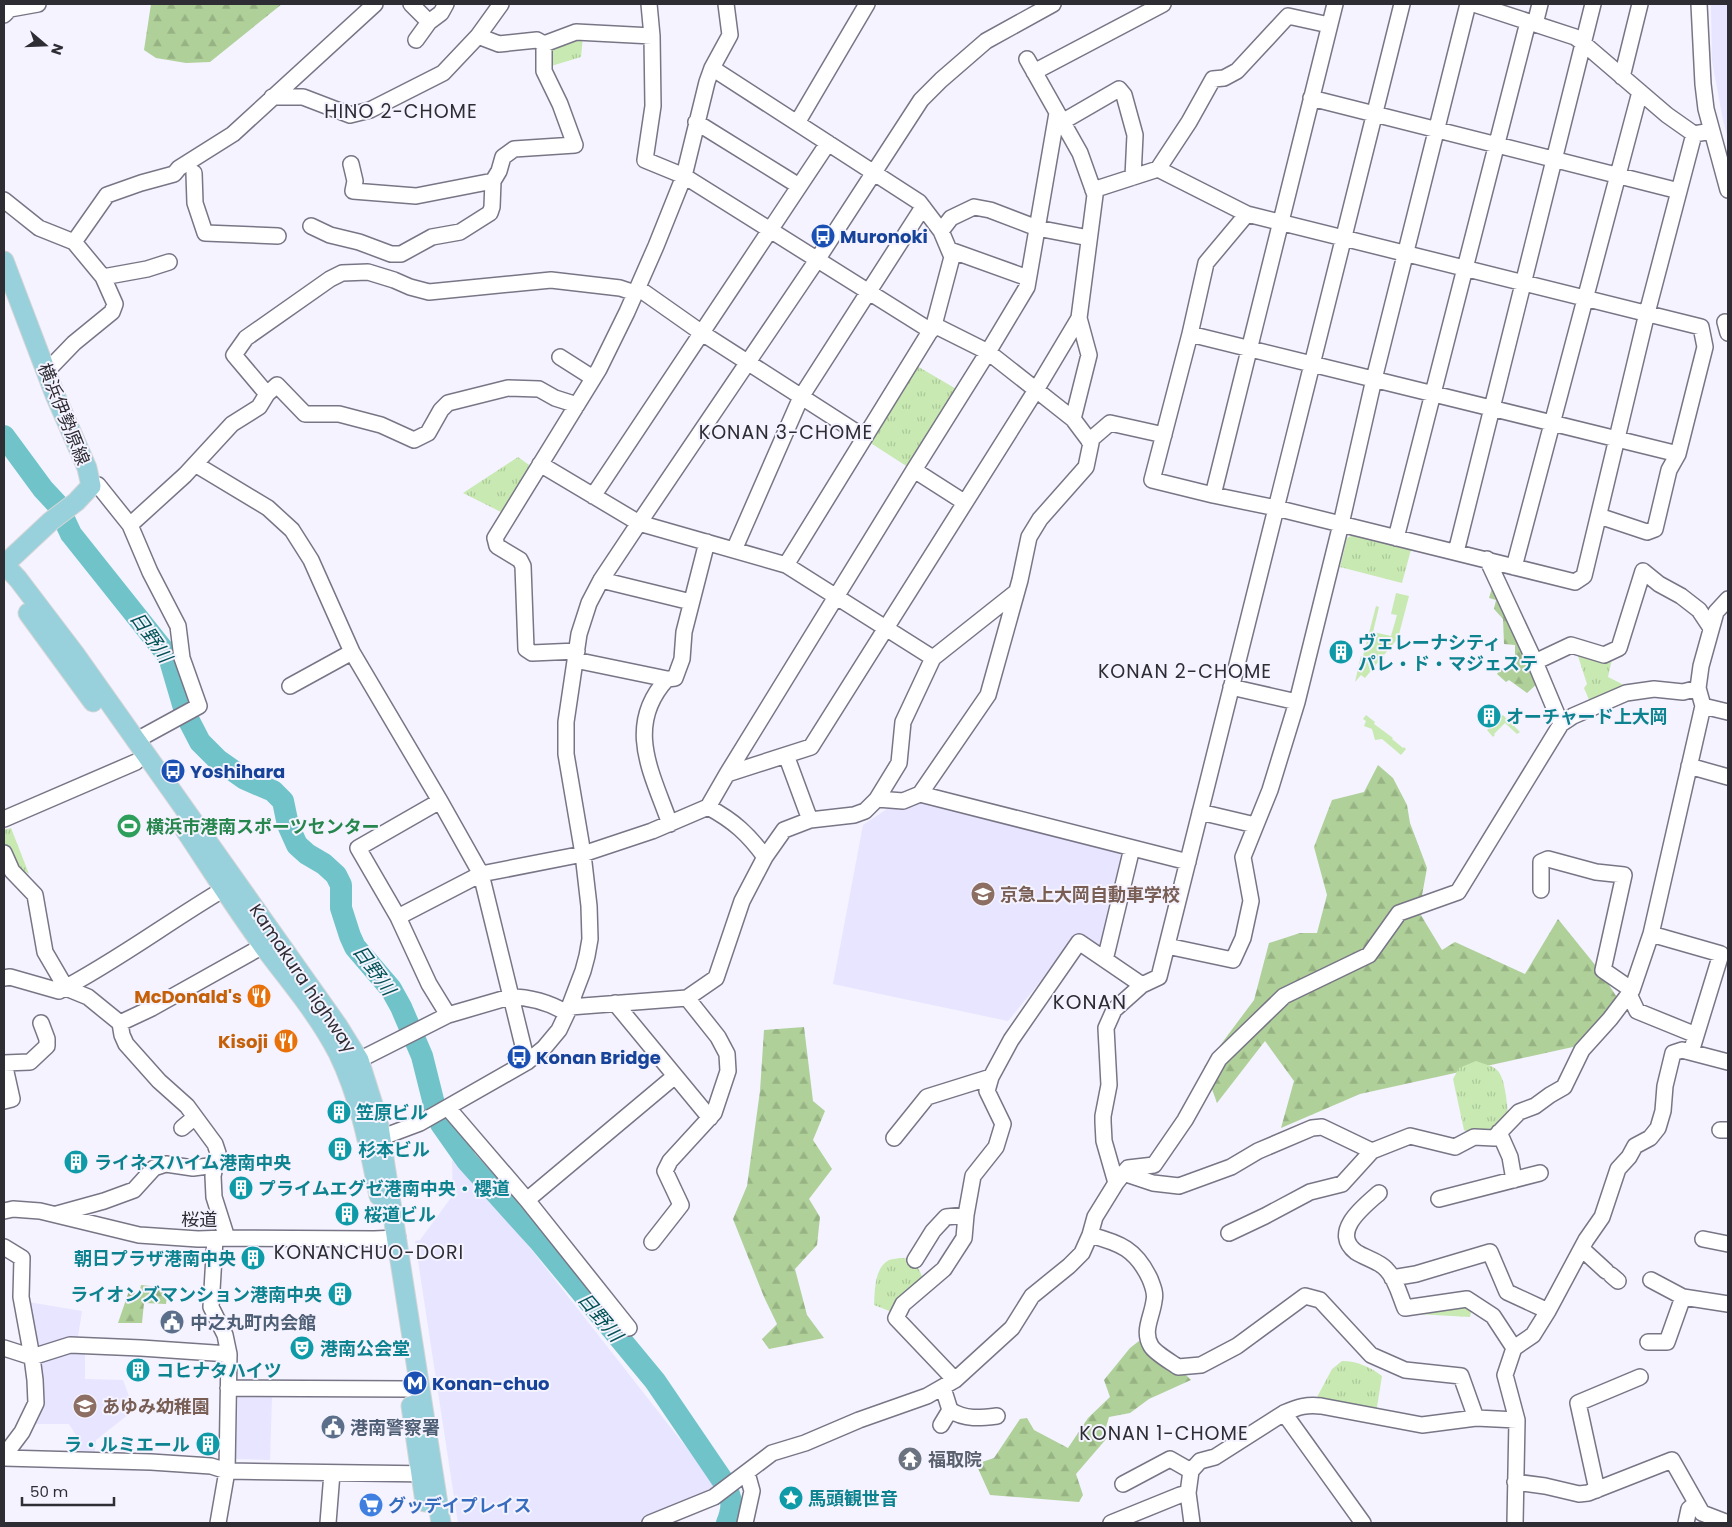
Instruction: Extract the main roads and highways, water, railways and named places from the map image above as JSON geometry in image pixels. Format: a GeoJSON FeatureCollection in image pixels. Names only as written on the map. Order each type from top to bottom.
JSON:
{"type":"FeatureCollection","features":[{"type":"Feature","properties":{"kind":"main road","name":"横浜伊勢原線"},"geometry":{"type":"LineString","coordinates":[[4,261],[46,372],[87,468],[91,486],[76,502],[51,521],[4,564]]}},
{"type":"Feature","properties":{"kind":"main road","name":"Kamakura highway"},"geometry":{"type":"LineString","coordinates":[[4,564],[18,579],[75,654],[327,1010],[359,1060],[378,1120],[375,1140],[392,1238],[427,1474],[428,1523]]}},
{"type":"Feature","properties":{"kind":"main road","name":"Kamakura highway"},"geometry":{"type":"LineString","coordinates":[[4,581],[170,808],[263,946],[319,1018],[338,1054],[353,1090],[364,1125],[375,1140]]}},
{"type":"Feature","properties":{"kind":"main road","name":"Kamakura highway"},"geometry":{"type":"LineString","coordinates":[[392,1238],[408,1389],[427,1474],[441,1523]]}},
{"type":"Feature","properties":{"kind":"waterway","name":"日野川"},"geometry":{"type":"LineString","coordinates":[[4,436],[43,489],[57,504],[71,534],[169,657],[186,715],[200,742],[218,760],[245,779],[273,791],[283,801],[288,825],[297,845],[336,875],[341,885],[341,908],[350,936],[355,947],[391,989],[401,1007],[422,1056],[441,1124],[467,1161],[540,1242],[655,1381],[725,1484],[731,1503],[731,1512],[727,1523]]}},
{"type":"Feature","properties":{"kind":"place","name":"Muronoki"},"geometry":{"type":"Point","coordinates":[823,236]}},
{"type":"Feature","properties":{"kind":"place","name":"ヴェレーナシティ パレ・ド・マジェステ"},"geometry":{"type":"Point","coordinates":[1341,652]}},
{"type":"Feature","properties":{"kind":"place","name":"オーチャード上大岡"},"geometry":{"type":"Point","coordinates":[1489,716]}},
{"type":"Feature","properties":{"kind":"place","name":"Yoshihara"},"geometry":{"type":"Point","coordinates":[173,771]}},
{"type":"Feature","properties":{"kind":"place","name":"横浜市港南スポーツセンター"},"geometry":{"type":"Point","coordinates":[129,826]}},
{"type":"Feature","properties":{"kind":"place","name":"京急上大岡自動車学校"},"geometry":{"type":"Point","coordinates":[983,894]}},
{"type":"Feature","properties":{"kind":"place","name":"McDonald's"},"geometry":{"type":"Point","coordinates":[259,996]}},
{"type":"Feature","properties":{"kind":"place","name":"Kisoji"},"geometry":{"type":"Point","coordinates":[286,1041]}},
{"type":"Feature","properties":{"kind":"place","name":"Konan Bridge"},"geometry":{"type":"Point","coordinates":[519,1057]}},
{"type":"Feature","properties":{"kind":"place","name":"笠原ビル"},"geometry":{"type":"Point","coordinates":[339,1112]}},
{"type":"Feature","properties":{"kind":"place","name":"杉本ビル"},"geometry":{"type":"Point","coordinates":[340,1149]}},
{"type":"Feature","properties":{"kind":"place","name":"ライネスハイム港南中央"},"geometry":{"type":"Point","coordinates":[76,1162]}},
{"type":"Feature","properties":{"kind":"place","name":"プライムエグゼ港南中央・櫻道"},"geometry":{"type":"Point","coordinates":[241,1188]}},
{"type":"Feature","properties":{"kind":"place","name":"桜道ビル"},"geometry":{"type":"Point","coordinates":[347,1214]}},
{"type":"Feature","properties":{"kind":"place","name":"朝日プラザ港南中央"},"geometry":{"type":"Point","coordinates":[253,1258]}},
{"type":"Feature","properties":{"kind":"place","name":"ライオンズマンション港南中央"},"geometry":{"type":"Point","coordinates":[340,1294]}},
{"type":"Feature","properties":{"kind":"place","name":"中之丸町内会館"},"geometry":{"type":"Point","coordinates":[172,1322]}},
{"type":"Feature","properties":{"kind":"place","name":"港南公会堂"},"geometry":{"type":"Point","coordinates":[302,1348]}},
{"type":"Feature","properties":{"kind":"place","name":"コヒナタハイツ"},"geometry":{"type":"Point","coordinates":[138,1370]}},
{"type":"Feature","properties":{"kind":"place","name":"Konan-chuo"},"geometry":{"type":"Point","coordinates":[415,1383]}},
{"type":"Feature","properties":{"kind":"place","name":"あゆみ幼稚園"},"geometry":{"type":"Point","coordinates":[85,1406]}},
{"type":"Feature","properties":{"kind":"place","name":"港南警察署"},"geometry":{"type":"Point","coordinates":[333,1427]}},
{"type":"Feature","properties":{"kind":"place","name":"ラ・ルミエール"},"geometry":{"type":"Point","coordinates":[208,1444]}},
{"type":"Feature","properties":{"kind":"place","name":"福取院"},"geometry":{"type":"Point","coordinates":[910,1459]}},
{"type":"Feature","properties":{"kind":"place","name":"馬頭観世音"},"geometry":{"type":"Point","coordinates":[791,1498]}},
{"type":"Feature","properties":{"kind":"place","name":"グッデイプレイス"},"geometry":{"type":"Point","coordinates":[371,1505]}},
{"type":"Feature","properties":{"kind":"district","name":"HINO 2-CHOME"},"geometry":{"type":"Point","coordinates":[401,111]}},
{"type":"Feature","properties":{"kind":"district","name":"KONAN 3-CHOME"},"geometry":{"type":"Point","coordinates":[786,432]}},
{"type":"Feature","properties":{"kind":"district","name":"KONAN 2-CHOME"},"geometry":{"type":"Point","coordinates":[1185,671]}},
{"type":"Feature","properties":{"kind":"district","name":"KONAN"},"geometry":{"type":"Point","coordinates":[1090,1002]}},
{"type":"Feature","properties":{"kind":"district","name":"KONANCHUO-DORI"},"geometry":{"type":"Point","coordinates":[369,1252]}},
{"type":"Feature","properties":{"kind":"district","name":"KONAN 1-CHOME"},"geometry":{"type":"Point","coordinates":[1164,1433]}}]}
